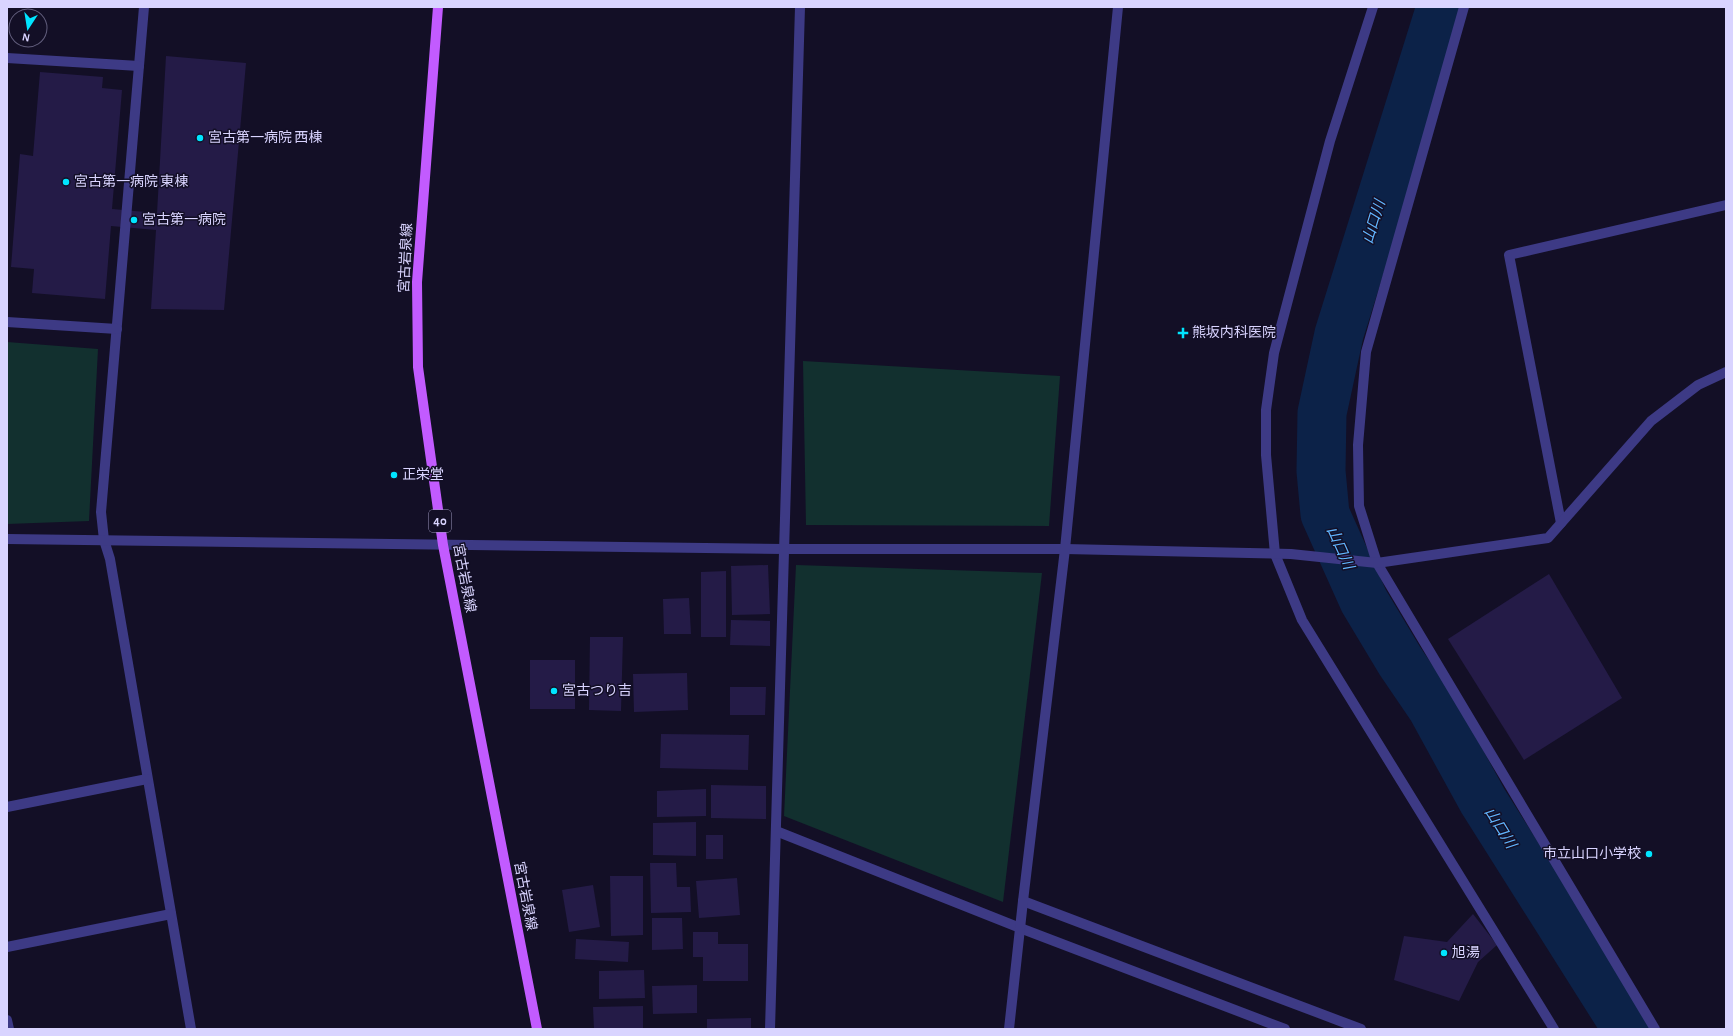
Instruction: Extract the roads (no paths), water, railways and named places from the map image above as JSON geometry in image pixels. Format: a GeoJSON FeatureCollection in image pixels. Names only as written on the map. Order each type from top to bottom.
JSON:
{"type":"FeatureCollection","features":[{"type":"Feature","properties":{"kind":"main road","name":"宮古岩泉線"},"geometry":{"type":"LineString","coordinates":[[438,7],[417,282],[418,367],[443,545],[536,1029]]}},
{"type":"Feature","properties":{"kind":"street"},"geometry":{"type":"LineString","coordinates":[[144,7],[101,512],[104,540],[110,559],[191,1029]]}},
{"type":"Feature","properties":{"kind":"street"},"geometry":{"type":"LineString","coordinates":[[770,1029],[800,7]]}},
{"type":"Feature","properties":{"kind":"street"},"geometry":{"type":"LineString","coordinates":[[1009,1029],[1065,549],[1118,7]]}},
{"type":"Feature","properties":{"kind":"street"},"geometry":{"type":"LineString","coordinates":[[1373,7],[1330,141],[1274,353],[1266,410],[1266,455],[1275,554],[1302,620],[1554,1029]]}},
{"type":"Feature","properties":{"kind":"street"},"geometry":{"type":"LineString","coordinates":[[1464,7],[1366,352],[1358,445],[1359,506],[1377,563],[1655,1029]]}},
{"type":"Feature","properties":{"kind":"street"},"geometry":{"type":"LineString","coordinates":[[7,58],[139,66]]}},
{"type":"Feature","properties":{"kind":"street"},"geometry":{"type":"LineString","coordinates":[[1561,523],[1509,255],[1726,205]]}},
{"type":"Feature","properties":{"kind":"street"},"geometry":{"type":"LineString","coordinates":[[7,322],[117,329]]}},
{"type":"Feature","properties":{"kind":"street"},"geometry":{"type":"LineString","coordinates":[[7,539],[784,549],[1065,549],[1292,554],[1377,563],[1548,538],[1651,421],[1698,385],[1726,372]]}},
{"type":"Feature","properties":{"kind":"street"},"geometry":{"type":"LineString","coordinates":[[7,807],[147,779]]}},
{"type":"Feature","properties":{"kind":"street"},"geometry":{"type":"LineString","coordinates":[[776,831],[1020,928],[1285,1029]]}},
{"type":"Feature","properties":{"kind":"street"},"geometry":{"type":"LineString","coordinates":[[1023,901],[1361,1029]]}},
{"type":"Feature","properties":{"kind":"street"},"geometry":{"type":"LineString","coordinates":[[7,947],[171,914]]}},
{"type":"Feature","properties":{"kind":"street"},"geometry":{"type":"LineString","coordinates":[[7,1020],[9,1029]]}},
{"type":"Feature","properties":{"kind":"waterway","name":"山口川"},"geometry":{"type":"LineString","coordinates":[[1441,7],[1339,334],[1322,413],[1321,471],[1325,514],[1364,601],[1400,661],[1432,708],[1483,801],[1627,1029]]}},
{"type":"Feature","properties":{"kind":"place","name":"宮古第一病院 西棟"},"geometry":{"type":"Point","coordinates":[200,138]}},
{"type":"Feature","properties":{"kind":"place","name":"宮古第一病院 東棟"},"geometry":{"type":"Point","coordinates":[66,182]}},
{"type":"Feature","properties":{"kind":"place","name":"宮古第一病院"},"geometry":{"type":"Point","coordinates":[134,220]}},
{"type":"Feature","properties":{"kind":"place","name":"熊坂内科医院"},"geometry":{"type":"Point","coordinates":[1183,333]}},
{"type":"Feature","properties":{"kind":"place","name":"正栄堂"},"geometry":{"type":"Point","coordinates":[394,475]}},
{"type":"Feature","properties":{"kind":"place","name":"宮古つり吉"},"geometry":{"type":"Point","coordinates":[554,691]}},
{"type":"Feature","properties":{"kind":"place","name":"市立山口小学校"},"geometry":{"type":"Point","coordinates":[1649,854]}},
{"type":"Feature","properties":{"kind":"place","name":"旭湯"},"geometry":{"type":"Point","coordinates":[1444,953]}}]}
